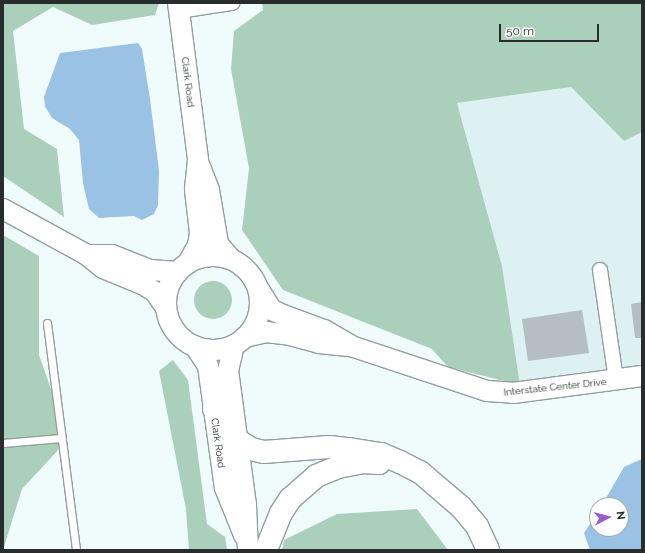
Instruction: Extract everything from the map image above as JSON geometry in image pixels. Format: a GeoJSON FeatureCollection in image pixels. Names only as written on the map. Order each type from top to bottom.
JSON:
{"type":"FeatureCollection","features":[{"type":"Feature","properties":{"kind":"highway"},"geometry":{"type":"LineString","coordinates":[[214,409],[225,429],[238,442],[264,452],[329,447],[381,454],[420,472],[462,507],[477,526],[488,550]]}},
{"type":"Feature","properties":{"kind":"highway"},"geometry":{"type":"LineString","coordinates":[[266,550],[281,512],[290,499],[316,476],[338,466],[363,462],[420,472]]}},
{"type":"Feature","properties":{"kind":"street"},"geometry":{"type":"LineString","coordinates":[[178,7],[232,3]]}},
{"type":"Feature","properties":{"kind":"street","name":"Clark Road"},"geometry":{"type":"LineString","coordinates":[[178,7],[198,160],[209,190],[218,244],[231,259]]}},
{"type":"Feature","properties":{"kind":"street","name":"Clark Road"},"geometry":{"type":"LineString","coordinates":[[183,267],[198,245],[200,233],[195,190],[198,160]]}},
{"type":"Feature","properties":{"kind":"street"},"geometry":{"type":"LineString","coordinates":[[3,209],[87,255],[103,268],[144,285],[155,292],[166,308],[175,331],[194,346],[214,350],[240,341],[258,314],[258,288],[252,276],[231,259],[216,256],[201,257],[183,267],[150,270],[112,255],[87,255]]}},
{"type":"Feature","properties":{"kind":"street"},"geometry":{"type":"LineString","coordinates":[[166,308],[169,288],[183,267]]}},
{"type":"Feature","properties":{"kind":"street"},"geometry":{"type":"LineString","coordinates":[[600,270],[616,380]]}},
{"type":"Feature","properties":{"kind":"street","name":"Interstate Center Drive"},"geometry":{"type":"LineString","coordinates":[[258,288],[272,310],[324,330],[354,347]]}},
{"type":"Feature","properties":{"kind":"street","name":"Interstate Center Drive"},"geometry":{"type":"LineString","coordinates":[[240,341],[266,332],[290,335],[319,343],[354,347],[499,393],[642,376]]}},
{"type":"Feature","properties":{"kind":"street","name":"Clark Road"},"geometry":{"type":"LineString","coordinates":[[240,341],[228,370],[246,505],[247,545]]}},
{"type":"Feature","properties":{"kind":"street","name":"Clark Road"},"geometry":{"type":"LineString","coordinates":[[194,346],[208,366],[225,488],[247,545]]}},
{"type":"Feature","properties":{"kind":"lane"},"geometry":{"type":"LineString","coordinates":[[47,323],[76,550]]}},
{"type":"Feature","properties":{"kind":"lane"},"geometry":{"type":"LineString","coordinates":[[3,443],[61,438]]}},
{"type":"Feature","properties":{"kind":"shaded area"},"geometry":{"type":"Polygon","coordinates":[[[571,87],[624,141],[642,132],[642,368],[520,385],[502,266],[457,103],[571,87]]]}},
{"type":"Feature","properties":{"kind":"green space"},"geometry":{"type":"Polygon","coordinates":[[[3,3],[159,3],[155,15],[92,25],[53,7],[13,31],[24,129],[57,149],[64,217],[3,176],[3,3]]]}},
{"type":"Feature","properties":{"kind":"green space"},"geometry":{"type":"Polygon","coordinates":[[[262,3],[642,3],[642,132],[624,141],[571,87],[457,103],[502,266],[520,385],[448,367],[432,349],[283,290],[242,230],[249,168],[231,69],[234,31],[263,10],[262,3]]]}},
{"type":"Feature","properties":{"kind":"green space"},"geometry":{"type":"Polygon","coordinates":[[[3,235],[39,256],[39,355],[61,417],[60,448],[22,489],[3,550],[3,235]]]}},
{"type":"Feature","properties":{"kind":"green space"},"geometry":{"type":"Polygon","coordinates":[[[209,281],[217,281],[224,284],[229,289],[232,300],[229,311],[224,316],[217,319],[209,319],[202,316],[197,311],[194,304],[194,296],[197,289],[202,284],[209,281]]]}},
{"type":"Feature","properties":{"kind":"green space"},"geometry":{"type":"Polygon","coordinates":[[[173,360],[188,380],[207,524],[225,537],[227,550],[189,550],[186,509],[159,371],[173,360]]]}},
{"type":"Feature","properties":{"kind":"green space"},"geometry":{"type":"Polygon","coordinates":[[[417,509],[448,550],[282,550],[284,540],[337,514],[417,509]]]}},
{"type":"Feature","properties":{"kind":"water"},"geometry":{"type":"Polygon","coordinates":[[[138,43],[142,49],[159,171],[158,205],[154,214],[142,220],[134,216],[99,218],[89,209],[83,183],[79,140],[70,129],[52,118],[45,106],[44,97],[60,53],[138,43]]]}},
{"type":"Feature","properties":{"kind":"water"},"geometry":{"type":"Polygon","coordinates":[[[642,459],[642,550],[590,550],[584,533],[589,525],[589,537],[629,537],[629,497],[607,497],[624,467],[642,459]]]}},
{"type":"Feature","properties":{"kind":"building"},"geometry":{"type":"Polygon","coordinates":[[[642,302],[642,338],[635,338],[631,304],[642,302]]]}},
{"type":"Feature","properties":{"kind":"building"},"geometry":{"type":"Polygon","coordinates":[[[582,310],[589,353],[528,361],[522,319],[582,310]]]}}]}
